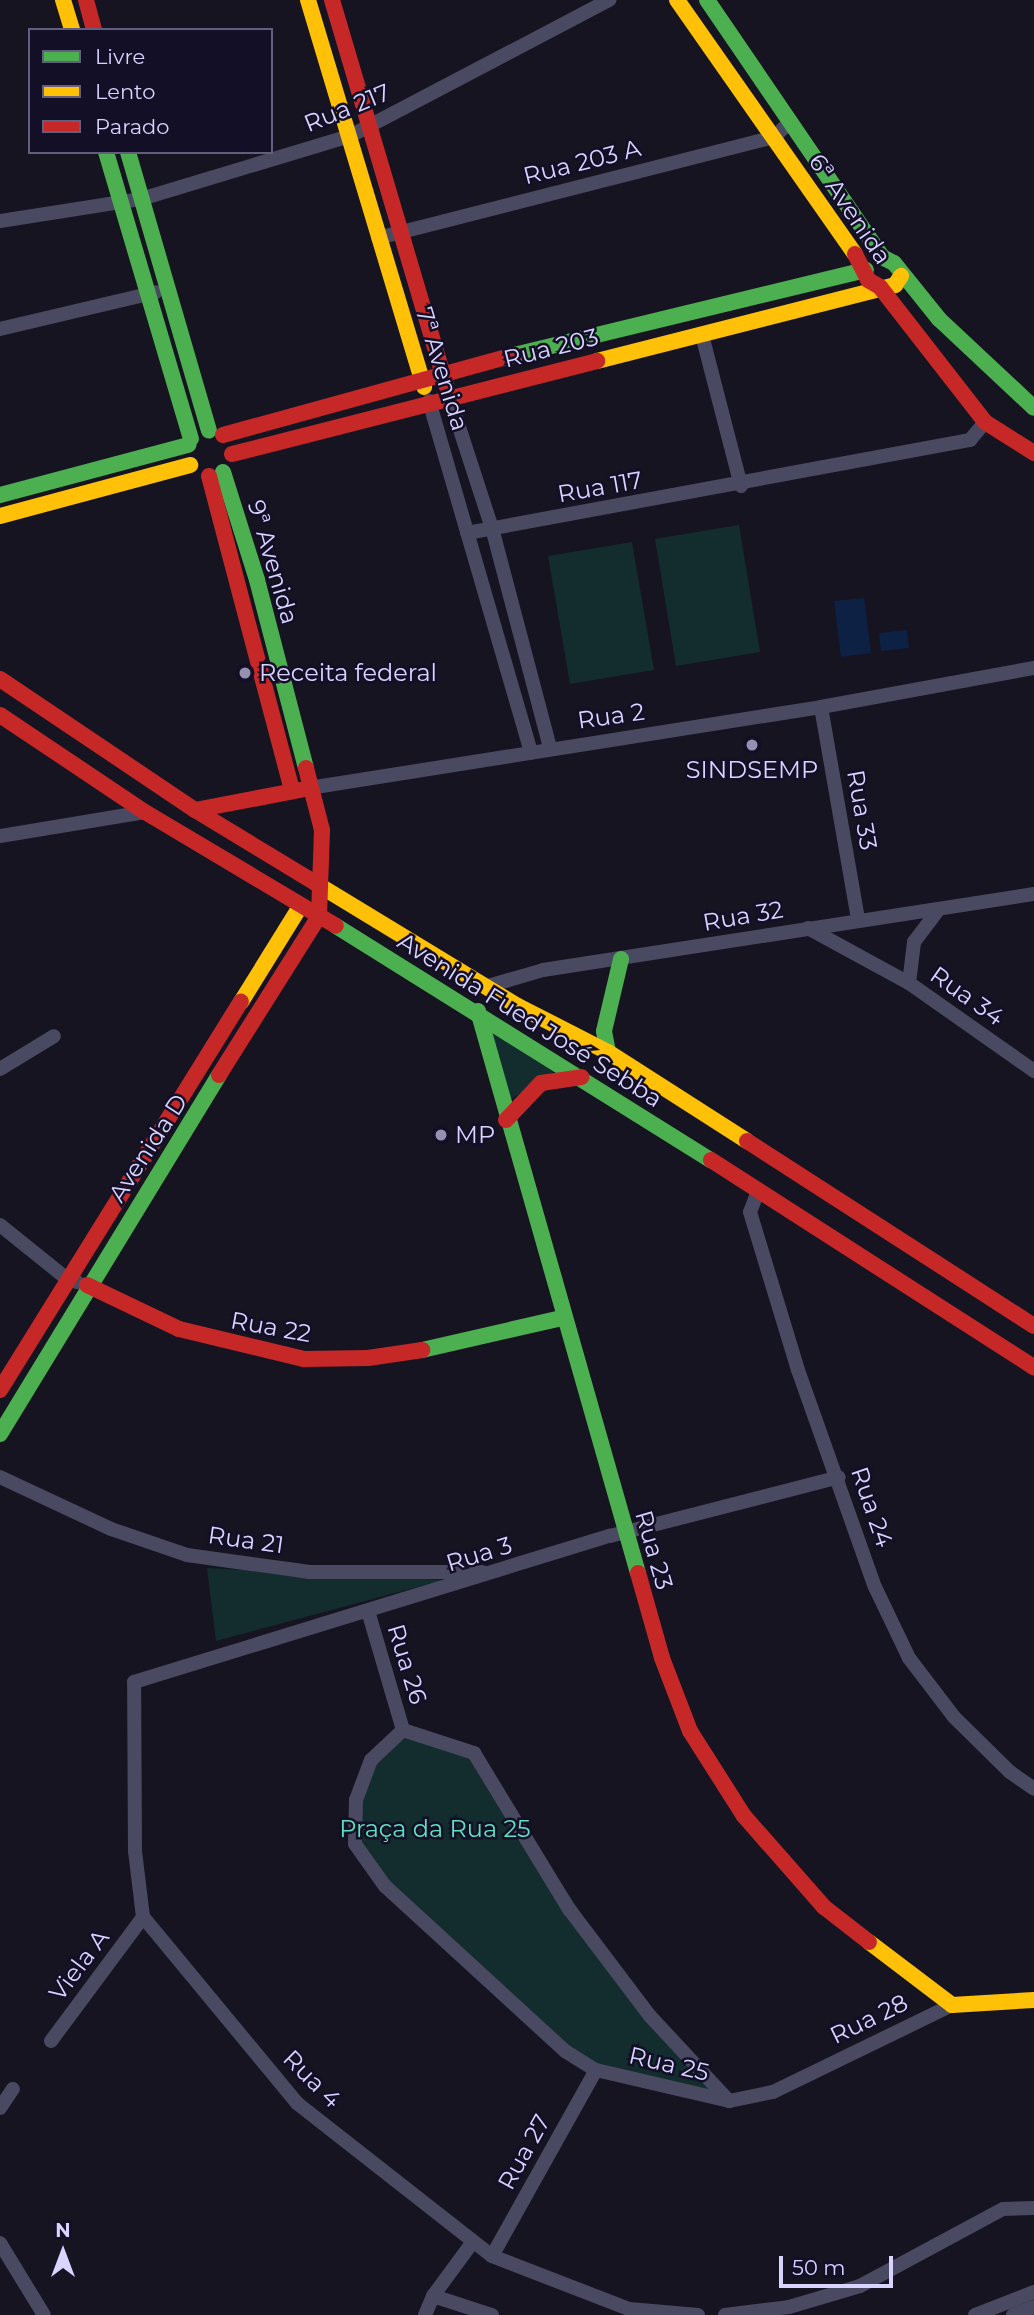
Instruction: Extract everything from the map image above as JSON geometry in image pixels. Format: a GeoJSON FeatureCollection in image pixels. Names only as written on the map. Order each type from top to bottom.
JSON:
{"type":"FeatureCollection","features":[{"type":"Feature","properties":{"kind":"street"},"geometry":{"type":"LineString","coordinates":[[64,0],[71,28]]}},
{"type":"Feature","properties":{"kind":"street"},"geometry":{"type":"LineString","coordinates":[[86,0],[93,28]]}},
{"type":"Feature","properties":{"kind":"street","name":"7ª Avenida"},"geometry":{"type":"LineString","coordinates":[[308,0],[531,752]]}},
{"type":"Feature","properties":{"kind":"street","name":"7ª Avenida"},"geometry":{"type":"LineString","coordinates":[[332,0],[399,232],[492,528],[550,748]]}},
{"type":"Feature","properties":{"kind":"street","name":"Rua 217"},"geometry":{"type":"LineString","coordinates":[[0,221],[141,199],[349,136],[369,128],[609,0]]}},
{"type":"Feature","properties":{"kind":"street","name":"6ª Avenida"},"geometry":{"type":"LineString","coordinates":[[677,0],[866,270],[868,280],[880,288],[985,422],[1034,453]]}},
{"type":"Feature","properties":{"kind":"street","name":"6ª Avenida"},"geometry":{"type":"LineString","coordinates":[[707,0],[882,257],[894,263],[901,276],[1034,408]]}},
{"type":"Feature","properties":{"kind":"street","name":"Rua 203 A"},"geometry":{"type":"LineString","coordinates":[[379,238],[774,137],[791,121]]}},
{"type":"Feature","properties":{"kind":"street"},"geometry":{"type":"LineString","coordinates":[[107,154],[189,442],[190,465]]}},
{"type":"Feature","properties":{"kind":"street"},"geometry":{"type":"LineString","coordinates":[[0,516],[190,465],[216,474],[232,454],[216,432],[167,289],[129,154]]}},
{"type":"Feature","properties":{"kind":"street"},"geometry":{"type":"LineString","coordinates":[[866,270],[882,257]]}},
{"type":"Feature","properties":{"kind":"street","name":"Rua 203"},"geometry":{"type":"LineString","coordinates":[[216,432],[421,377],[866,270]]}},
{"type":"Feature","properties":{"kind":"street"},"geometry":{"type":"LineString","coordinates":[[880,288],[895,285],[901,276]]}},
{"type":"Feature","properties":{"kind":"street","name":"Rua 203"},"geometry":{"type":"LineString","coordinates":[[232,454],[429,401],[880,288]]}},
{"type":"Feature","properties":{"kind":"street"},"geometry":{"type":"LineString","coordinates":[[0,329],[167,289]]}},
{"type":"Feature","properties":{"kind":"street"},"geometry":{"type":"LineString","coordinates":[[702,334],[741,486]]}},
{"type":"Feature","properties":{"kind":"street","name":"Rua 117"},"geometry":{"type":"LineString","coordinates":[[467,533],[741,486],[970,440],[985,422]]}},
{"type":"Feature","properties":{"kind":"street"},"geometry":{"type":"LineString","coordinates":[[0,495],[216,432]]}},
{"type":"Feature","properties":{"kind":"street"},"geometry":{"type":"LineString","coordinates":[[1016,442],[1034,440]]}},
{"type":"Feature","properties":{"kind":"street","name":"9ª Avenida"},"geometry":{"type":"LineString","coordinates":[[216,474],[257,580],[322,831],[317,884]]}},
{"type":"Feature","properties":{"kind":"street","name":"9ª Avenida"},"geometry":{"type":"LineString","coordinates":[[216,474],[292,791]]}},
{"type":"Feature","properties":{"kind":"street","name":"Rua 2"},"geometry":{"type":"LineString","coordinates":[[195,810],[550,748],[821,707],[1034,668]]}},
{"type":"Feature","properties":{"kind":"street","name":"Avenida Fued José Sebba"},"geometry":{"type":"LineString","coordinates":[[0,679],[195,810],[517,1006],[608,1052],[1031,1321]]}},
{"type":"Feature","properties":{"kind":"street","name":"Rua 33"},"geometry":{"type":"LineString","coordinates":[[821,707],[858,920]]}},
{"type":"Feature","properties":{"kind":"street","name":"Avenida Fued José Sebba"},"geometry":{"type":"LineString","coordinates":[[0,715],[145,812],[478,1011],[757,1194],[1034,1367]]}},
{"type":"Feature","properties":{"kind":"street"},"geometry":{"type":"LineString","coordinates":[[0,836],[145,812]]}},
{"type":"Feature","properties":{"kind":"street"},"geometry":{"type":"LineString","coordinates":[[317,884],[319,916]]}},
{"type":"Feature","properties":{"kind":"street","name":"Rua 32"},"geometry":{"type":"LineString","coordinates":[[488,986],[543,970],[1034,894]]}},
{"type":"Feature","properties":{"kind":"street","name":"Avenida D"},"geometry":{"type":"LineString","coordinates":[[0,1391],[66,1278],[300,907]]}},
{"type":"Feature","properties":{"kind":"street","name":"Rua 34"},"geometry":{"type":"LineString","coordinates":[[909,983],[914,942],[939,909]]}},
{"type":"Feature","properties":{"kind":"street","name":"Avenida D"},"geometry":{"type":"LineString","coordinates":[[0,1434],[87,1285],[220,1078],[319,916]]}},
{"type":"Feature","properties":{"kind":"street","name":"Rua 34"},"geometry":{"type":"LineString","coordinates":[[808,928],[909,983],[1034,1071]]}},
{"type":"Feature","properties":{"kind":"street"},"geometry":{"type":"LineString","coordinates":[[608,1052],[604,1031],[621,959]]}},
{"type":"Feature","properties":{"kind":"street"},"geometry":{"type":"LineString","coordinates":[[478,1011],[488,986]]}},
{"type":"Feature","properties":{"kind":"street"},"geometry":{"type":"LineString","coordinates":[[502,1029],[517,1006]]}},
{"type":"Feature","properties":{"kind":"street","name":"Rua 23"},"geometry":{"type":"LineString","coordinates":[[478,1011],[562,1318],[662,1658],[690,1731],[744,1816],[824,1907],[952,2005]]}},
{"type":"Feature","properties":{"kind":"street"},"geometry":{"type":"LineString","coordinates":[[0,1069],[54,1036]]}},
{"type":"Feature","properties":{"kind":"street"},"geometry":{"type":"LineString","coordinates":[[200,1067],[220,1078]]}},
{"type":"Feature","properties":{"kind":"street"},"geometry":{"type":"LineString","coordinates":[[506,1120],[526,1094],[541,1083],[582,1077]]}},
{"type":"Feature","properties":{"kind":"street","name":"Rua 24"},"geometry":{"type":"LineString","coordinates":[[757,1194],[750,1212],[798,1370],[839,1476],[875,1587],[909,1658],[954,1717],[1010,1772],[1034,1789]]}},
{"type":"Feature","properties":{"kind":"street","name":"Rua 22"},"geometry":{"type":"LineString","coordinates":[[0,1225],[66,1278],[87,1285],[179,1329],[304,1359],[368,1358],[466,1343],[562,1318]]}},
{"type":"Feature","properties":{"kind":"street","name":"Rua 3"},"geometry":{"type":"LineString","coordinates":[[143,1917],[135,1851],[134,1682],[625,1532],[839,1476]]}},
{"type":"Feature","properties":{"kind":"street","name":"Rua 21"},"geometry":{"type":"LineString","coordinates":[[0,1477],[111,1529],[187,1555],[310,1572],[500,1572]]}},
{"type":"Feature","properties":{"kind":"street","name":"Rua 26"},"geometry":{"type":"LineString","coordinates":[[368,1611],[403,1730]]}},
{"type":"Feature","properties":{"kind":"street","name":"Rua 25"},"geometry":{"type":"LineString","coordinates":[[403,1730],[474,1753],[569,1909],[650,2016],[729,2101],[596,2070],[565,2050],[385,1886],[355,1844],[356,1800],[372,1760],[403,1730]]}},
{"type":"Feature","properties":{"kind":"street","name":"Viela A"},"geometry":{"type":"LineString","coordinates":[[51,2041],[143,1917]]}},
{"type":"Feature","properties":{"kind":"street","name":"Rua 4"},"geometry":{"type":"LineString","coordinates":[[143,1917],[297,2103],[471,2243],[492,2256],[628,2312],[698,2315]]}},
{"type":"Feature","properties":{"kind":"street","name":"Rua 28"},"geometry":{"type":"LineString","coordinates":[[729,2101],[773,2092],[952,2005],[1034,2000]]}},
{"type":"Feature","properties":{"kind":"street","name":"Rua 27"},"geometry":{"type":"LineString","coordinates":[[492,2256],[596,2070]]}},
{"type":"Feature","properties":{"kind":"street"},"geometry":{"type":"LineString","coordinates":[[0,2108],[13,2089]]}},
{"type":"Feature","properties":{"kind":"street"},"geometry":{"type":"LineString","coordinates":[[725,2315],[790,2311],[860,2286],[1003,2209],[1034,2208]]}},
{"type":"Feature","properties":{"kind":"street"},"geometry":{"type":"LineString","coordinates":[[0,2243],[44,2315]]}},
{"type":"Feature","properties":{"kind":"street"},"geometry":{"type":"LineString","coordinates":[[425,2315],[433,2296],[471,2243]]}},
{"type":"Feature","properties":{"kind":"street"},"geometry":{"type":"LineString","coordinates":[[975,2315],[1034,2292]]}},
{"type":"Feature","properties":{"kind":"street"},"geometry":{"type":"LineString","coordinates":[[433,2296],[492,2315]]}},
{"type":"Feature","properties":{"kind":"street"},"geometry":{"type":"LineString","coordinates":[[1013,2315],[1034,2307]]}},
{"type":"Feature","properties":{"kind":"green space"},"geometry":{"type":"Polygon","coordinates":[[[739,525],[760,652],[676,666],[655,539],[739,525]]]}},
{"type":"Feature","properties":{"kind":"green space"},"geometry":{"type":"Polygon","coordinates":[[[632,542],[654,670],[570,684],[548,556],[632,542]]]}},
{"type":"Feature","properties":{"kind":"green space"},"geometry":{"type":"Polygon","coordinates":[[[486,1025],[558,1069],[505,1103],[486,1025]]]}},
{"type":"Feature","properties":{"kind":"green space"},"geometry":{"type":"Polygon","coordinates":[[[207,1568],[444,1580],[216,1641],[207,1568]]]}},
{"type":"Feature","properties":{"kind":"green space","name":"Praça da Rua 25"},"geometry":{"type":"Polygon","coordinates":[[[403,1730],[474,1753],[650,2016],[729,2101],[596,2070],[385,1886],[355,1844],[356,1800],[371,1760],[403,1730]]]}},
{"type":"Feature","properties":{"kind":"water"},"geometry":{"type":"Polygon","coordinates":[[[864,598],[871,653],[841,657],[834,601],[864,598]]]}},
{"type":"Feature","properties":{"kind":"water"},"geometry":{"type":"Polygon","coordinates":[[[907,630],[909,648],[881,651],[879,633],[907,630]]]}},
{"type":"Feature","properties":{"kind":"traffic: fast"},"geometry":{"type":"LineString","coordinates":[[707,0],[882,257],[894,263],[939,319],[1034,408]]}},
{"type":"Feature","properties":{"kind":"traffic: fast"},"geometry":{"type":"LineString","coordinates":[[107,154],[191,439]]}},
{"type":"Feature","properties":{"kind":"traffic: fast"},"geometry":{"type":"LineString","coordinates":[[129,154],[209,430]]}},
{"type":"Feature","properties":{"kind":"traffic: fast"},"geometry":{"type":"LineString","coordinates":[[514,355],[866,270]]}},
{"type":"Feature","properties":{"kind":"traffic: fast"},"geometry":{"type":"LineString","coordinates":[[0,495],[188,445]]}},
{"type":"Feature","properties":{"kind":"traffic: fast"},"geometry":{"type":"LineString","coordinates":[[223,472],[257,580],[306,768]]}},
{"type":"Feature","properties":{"kind":"traffic: fast"},"geometry":{"type":"LineString","coordinates":[[336,926],[711,1160]]}},
{"type":"Feature","properties":{"kind":"traffic: fast"},"geometry":{"type":"LineString","coordinates":[[608,1052],[604,1031],[621,959]]}},
{"type":"Feature","properties":{"kind":"traffic: fast"},"geometry":{"type":"LineString","coordinates":[[478,1011],[638,1573]]}},
{"type":"Feature","properties":{"kind":"traffic: fast"},"geometry":{"type":"LineString","coordinates":[[0,1434],[219,1075]]}},
{"type":"Feature","properties":{"kind":"traffic: fast"},"geometry":{"type":"LineString","coordinates":[[422,1350],[562,1318]]}},
{"type":"Feature","properties":{"kind":"traffic: slow"},"geometry":{"type":"LineString","coordinates":[[63,0],[71,28]]}},
{"type":"Feature","properties":{"kind":"traffic: slow"},"geometry":{"type":"LineString","coordinates":[[308,0],[424,387]]}},
{"type":"Feature","properties":{"kind":"traffic: slow"},"geometry":{"type":"LineString","coordinates":[[677,0],[855,254]]}},
{"type":"Feature","properties":{"kind":"traffic: slow"},"geometry":{"type":"LineString","coordinates":[[597,361],[895,285],[901,276]]}},
{"type":"Feature","properties":{"kind":"traffic: slow"},"geometry":{"type":"LineString","coordinates":[[0,516],[190,465]]}},
{"type":"Feature","properties":{"kind":"traffic: slow"},"geometry":{"type":"LineString","coordinates":[[317,884],[518,1006],[608,1052],[747,1141]]}},
{"type":"Feature","properties":{"kind":"traffic: slow"},"geometry":{"type":"LineString","coordinates":[[241,1002],[300,907]]}},
{"type":"Feature","properties":{"kind":"traffic: slow"},"geometry":{"type":"LineString","coordinates":[[869,1942],[952,2005],[1034,2000]]}},
{"type":"Feature","properties":{"kind":"traffic: jam"},"geometry":{"type":"LineString","coordinates":[[86,0],[93,28]]}},
{"type":"Feature","properties":{"kind":"traffic: jam"},"geometry":{"type":"LineString","coordinates":[[332,0],[446,385]]}},
{"type":"Feature","properties":{"kind":"traffic: jam"},"geometry":{"type":"LineString","coordinates":[[855,254],[868,280],[880,287],[985,422],[1034,453]]}},
{"type":"Feature","properties":{"kind":"traffic: jam"},"geometry":{"type":"LineString","coordinates":[[223,435],[514,355]]}},
{"type":"Feature","properties":{"kind":"traffic: jam"},"geometry":{"type":"LineString","coordinates":[[232,454],[597,361]]}},
{"type":"Feature","properties":{"kind":"traffic: jam"},"geometry":{"type":"LineString","coordinates":[[209,476],[292,791]]}},
{"type":"Feature","properties":{"kind":"traffic: jam"},"geometry":{"type":"LineString","coordinates":[[0,679],[195,810],[317,884]]}},
{"type":"Feature","properties":{"kind":"traffic: jam"},"geometry":{"type":"LineString","coordinates":[[0,715],[145,812],[336,926]]}},
{"type":"Feature","properties":{"kind":"traffic: jam"},"geometry":{"type":"LineString","coordinates":[[219,1075],[319,916],[322,830],[306,768]]}},
{"type":"Feature","properties":{"kind":"traffic: jam"},"geometry":{"type":"LineString","coordinates":[[195,810],[305,789]]}},
{"type":"Feature","properties":{"kind":"traffic: jam"},"geometry":{"type":"LineString","coordinates":[[0,1390],[241,1002]]}},
{"type":"Feature","properties":{"kind":"traffic: jam"},"geometry":{"type":"LineString","coordinates":[[506,1120],[541,1083],[582,1077]]}},
{"type":"Feature","properties":{"kind":"traffic: jam"},"geometry":{"type":"LineString","coordinates":[[747,1141],[1034,1326]]}},
{"type":"Feature","properties":{"kind":"traffic: jam"},"geometry":{"type":"LineString","coordinates":[[711,1160],[1034,1367]]}},
{"type":"Feature","properties":{"kind":"traffic: jam"},"geometry":{"type":"LineString","coordinates":[[87,1285],[179,1329],[304,1359],[368,1358],[422,1350]]}},
{"type":"Feature","properties":{"kind":"traffic: jam"},"geometry":{"type":"LineString","coordinates":[[638,1573],[662,1658],[690,1731],[744,1816],[824,1907],[869,1942]]}},
{"type":"Feature","properties":{"kind":"place","name":"Receita federal"},"geometry":{"type":"Point","coordinates":[245,673]}},
{"type":"Feature","properties":{"kind":"place","name":"SINDSEMP"},"geometry":{"type":"Point","coordinates":[752,745]}},
{"type":"Feature","properties":{"kind":"place","name":"MP"},"geometry":{"type":"Point","coordinates":[441,1135]}}]}
